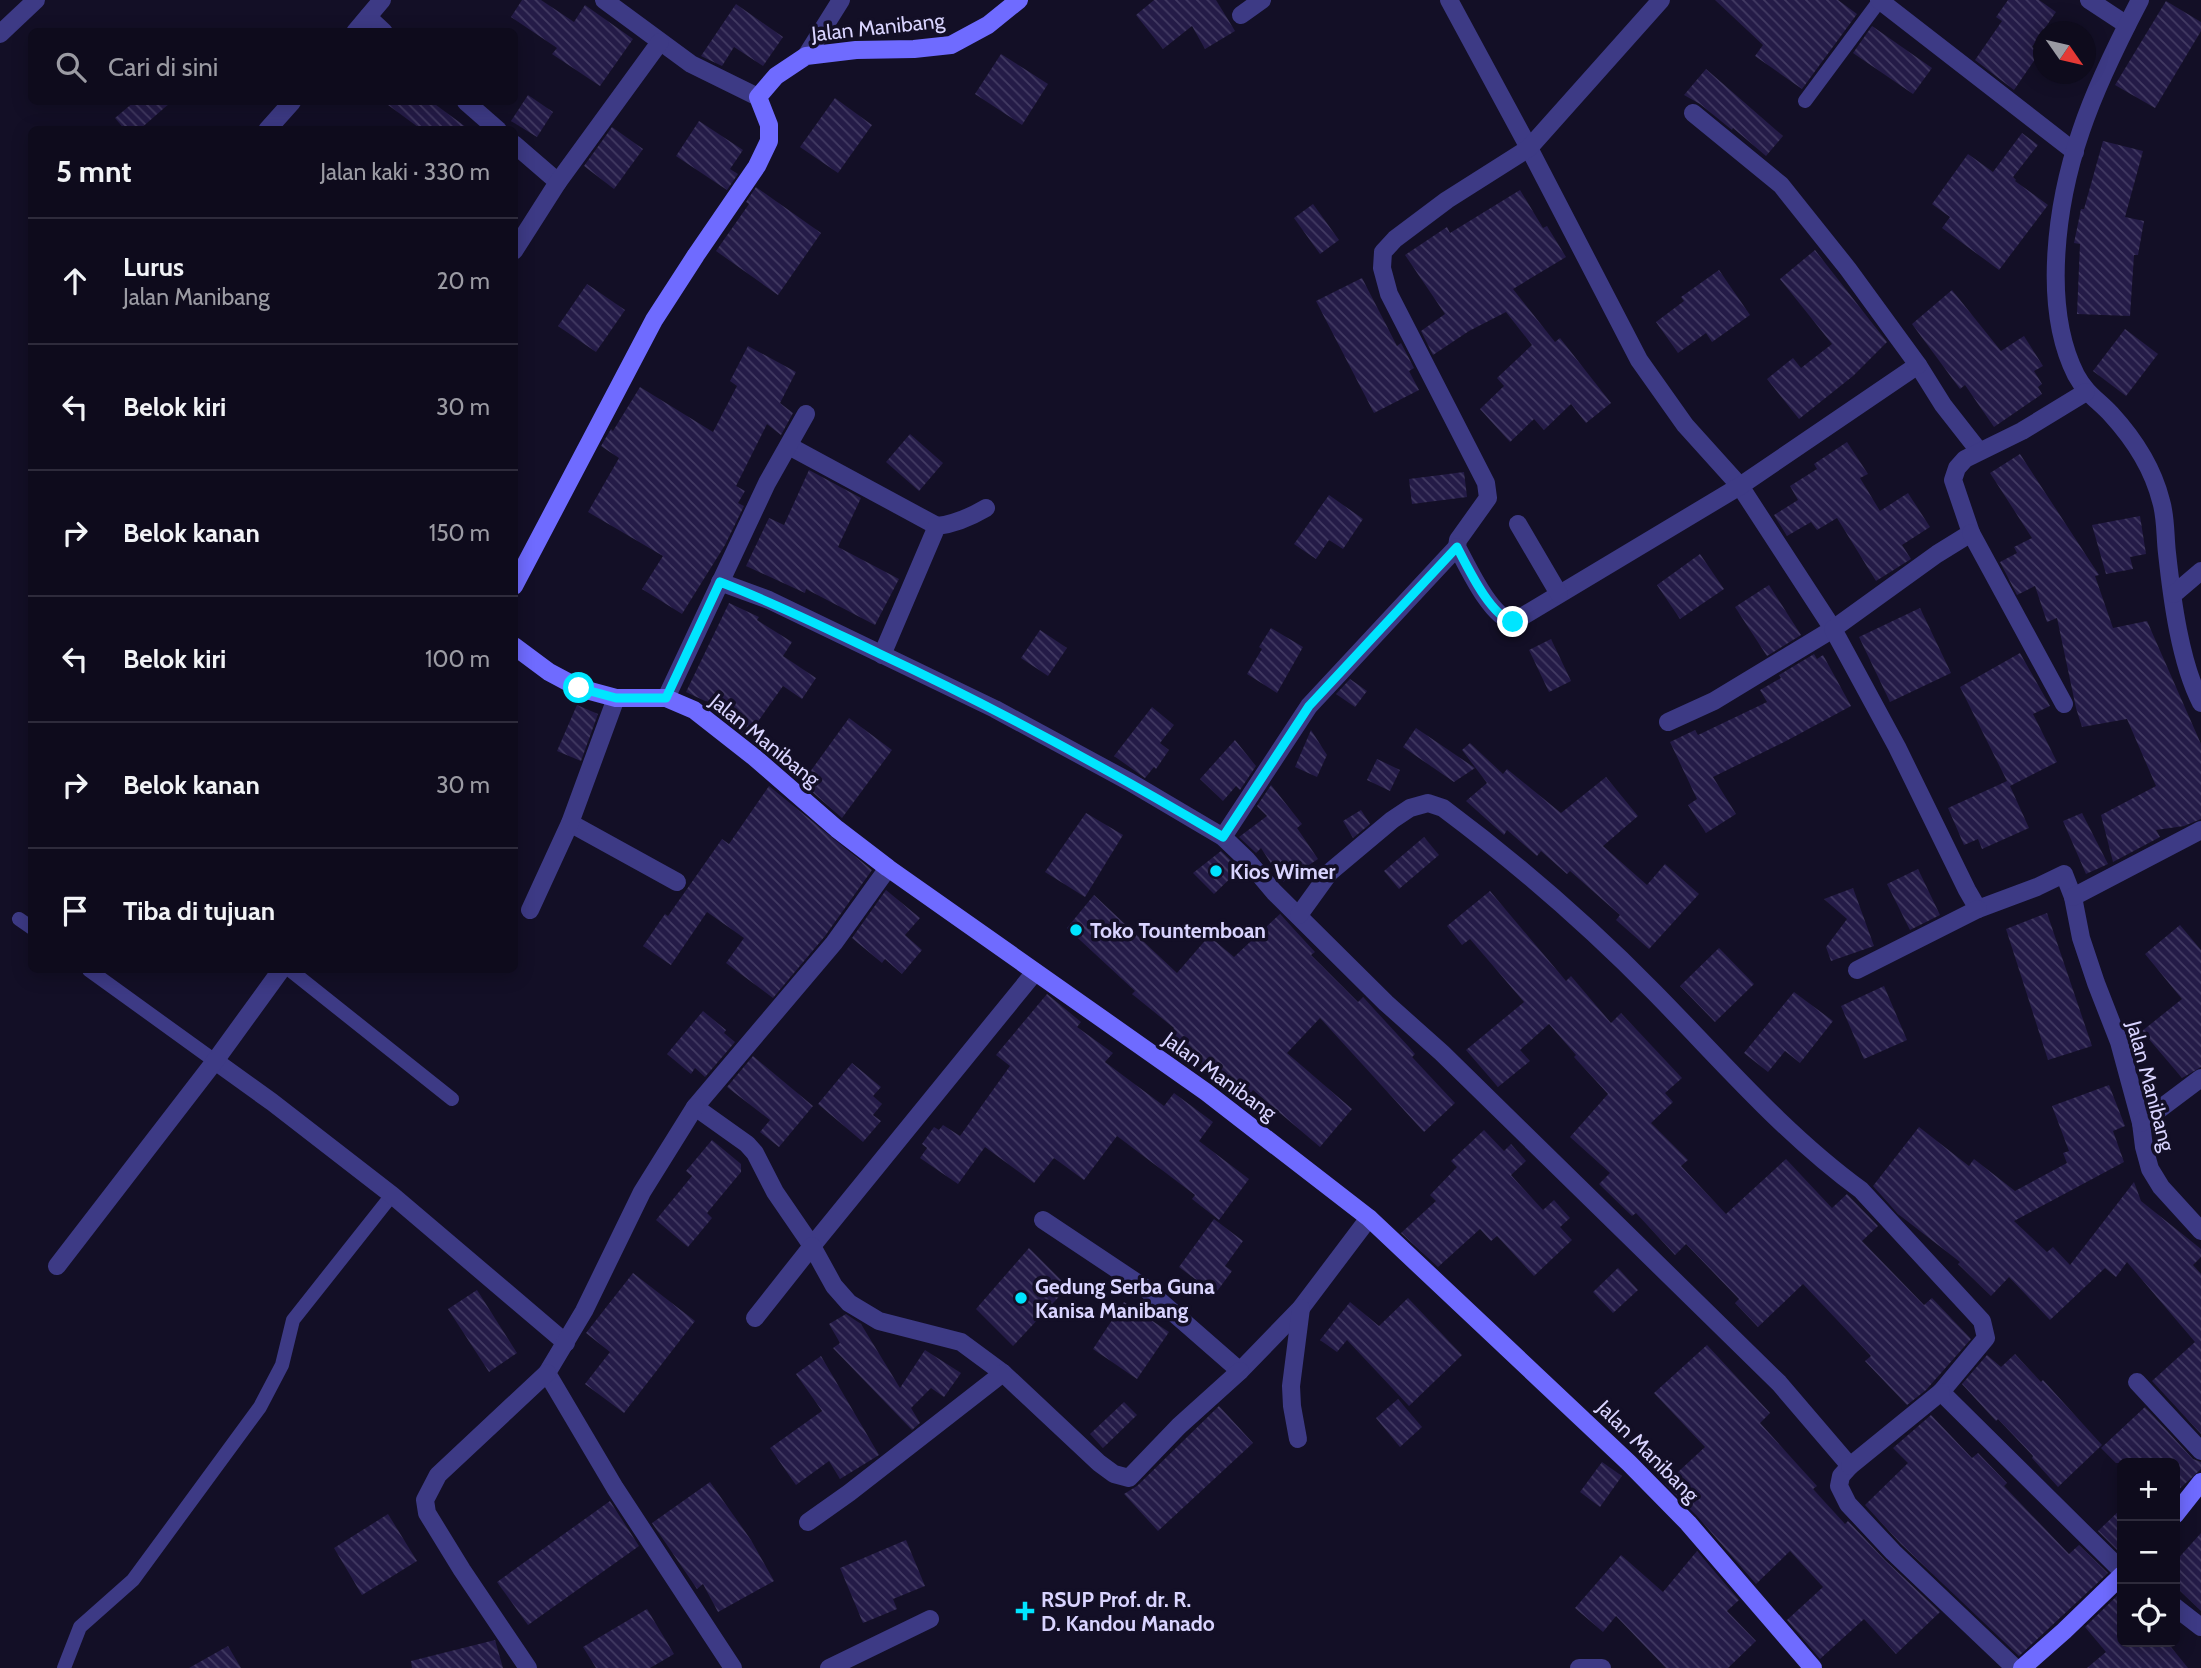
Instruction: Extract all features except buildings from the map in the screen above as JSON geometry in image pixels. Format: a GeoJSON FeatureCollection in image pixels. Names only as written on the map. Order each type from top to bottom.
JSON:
{"type":"FeatureCollection","features":[{"type":"Feature","properties":{"kind":"street"},"geometry":{"type":"LineString","coordinates":[[0,34],[36,0]]}},
{"type":"Feature","properties":{"kind":"street"},"geometry":{"type":"LineString","coordinates":[[358,28],[382,0]]}},
{"type":"Feature","properties":{"kind":"street"},"geometry":{"type":"LineString","coordinates":[[518,578],[654,320],[757,166],[769,141],[769,124],[758,97],[691,64],[604,0]]}},
{"type":"Feature","properties":{"kind":"street"},"geometry":{"type":"LineString","coordinates":[[806,57],[841,0]]}},
{"type":"Feature","properties":{"kind":"street","name":"Jalan Manibang"},"geometry":{"type":"LineString","coordinates":[[758,97],[776,76],[806,57],[856,50],[951,45],[988,25],[1019,0]]}},
{"type":"Feature","properties":{"kind":"street"},"geometry":{"type":"LineString","coordinates":[[1241,15],[1262,0]]}},
{"type":"Feature","properties":{"kind":"street"},"geometry":{"type":"LineString","coordinates":[[1449,0],[1639,360],[1685,425],[1740,486],[1833,629],[1898,747],[1966,890],[1978,909]]}},
{"type":"Feature","properties":{"kind":"street"},"geometry":{"type":"LineString","coordinates":[[1223,837],[1309,706],[1457,547],[1458,540],[1488,498],[1486,483],[1389,294],[1382,268],[1383,252],[1395,239],[1447,200],[1529,148],[1661,0]]}},
{"type":"Feature","properties":{"kind":"street"},"geometry":{"type":"LineString","coordinates":[[1880,0],[2075,152]]}},
{"type":"Feature","properties":{"kind":"street"},"geometry":{"type":"LineString","coordinates":[[2089,0],[2127,25]]}},
{"type":"Feature","properties":{"kind":"street"},"geometry":{"type":"LineString","coordinates":[[2140,0],[2081,130],[2062,209],[2056,306],[2068,356],[2086,392],[2109,411],[2130,436],[2162,501],[2183,653],[2193,687],[2201,703]]}},
{"type":"Feature","properties":{"kind":"street"},"geometry":{"type":"LineString","coordinates":[[368,17],[380,28]]}},
{"type":"Feature","properties":{"kind":"street"},"geometry":{"type":"LineString","coordinates":[[518,245],[558,181],[660,43]]}},
{"type":"Feature","properties":{"kind":"street"},"geometry":{"type":"LineString","coordinates":[[271,126],[289,105]]}},
{"type":"Feature","properties":{"kind":"street"},"geometry":{"type":"LineString","coordinates":[[469,105],[493,126]]}},
{"type":"Feature","properties":{"kind":"street"},"geometry":{"type":"LineString","coordinates":[[1693,113],[1780,185],[1848,269],[1979,452]]}},
{"type":"Feature","properties":{"kind":"street"},"geometry":{"type":"LineString","coordinates":[[518,147],[558,181]]}},
{"type":"Feature","properties":{"kind":"street"},"geometry":{"type":"LineString","coordinates":[[1457,547],[1488,601],[1506,620],[1513,622],[1740,486],[1918,365]]}},
{"type":"Feature","properties":{"kind":"street"},"geometry":{"type":"LineString","coordinates":[[2064,704],[1971,533],[1953,480],[1965,459],[2022,431],[2086,392]]}},
{"type":"Feature","properties":{"kind":"street"},"geometry":{"type":"LineString","coordinates":[[666,698],[767,483],[806,414]]}},
{"type":"Feature","properties":{"kind":"street"},"geometry":{"type":"LineString","coordinates":[[789,446],[937,526],[968,519],[986,508]]}},
{"type":"Feature","properties":{"kind":"street"},"geometry":{"type":"LineString","coordinates":[[1518,524],[1559,594]]}},
{"type":"Feature","properties":{"kind":"street"},"geometry":{"type":"LineString","coordinates":[[882,654],[937,526]]}},
{"type":"Feature","properties":{"kind":"street"},"geometry":{"type":"LineString","coordinates":[[1668,722],[1714,701],[1833,629],[1937,554],[1971,533]]}},
{"type":"Feature","properties":{"kind":"street"},"geometry":{"type":"LineString","coordinates":[[2174,594],[2201,571]]}},
{"type":"Feature","properties":{"kind":"street"},"geometry":{"type":"LineString","coordinates":[[720,582],[769,600],[939,681],[1130,782],[1223,837],[1274,892],[1386,1003],[1452,1063],[1779,1383],[1850,1466]]}},
{"type":"Feature","properties":{"kind":"street","name":"Jalan Manibang"},"geometry":{"type":"LineString","coordinates":[[518,649],[549,672],[579,688],[616,698],[666,698],[694,710],[888,868],[1206,1092],[1369,1218],[1629,1462],[1688,1523],[1813,1668]]}},
{"type":"Feature","properties":{"kind":"street"},"geometry":{"type":"LineString","coordinates":[[530,910],[570,823],[616,698]]}},
{"type":"Feature","properties":{"kind":"street"},"geometry":{"type":"LineString","coordinates":[[1299,915],[1330,872],[1354,850],[1410,808],[1428,803],[1443,808],[1490,843],[1590,929],[1741,1084],[1840,1175],[1861,1190],[1982,1321],[1986,1338],[1941,1392],[1840,1476],[1839,1486],[1848,1504],[1893,1552],[2015,1668]]}},
{"type":"Feature","properties":{"kind":"street"},"geometry":{"type":"LineString","coordinates":[[570,823],[677,882]]}},
{"type":"Feature","properties":{"kind":"street"},"geometry":{"type":"LineString","coordinates":[[1857,970],[1978,909],[2064,874],[2073,897],[2201,830]]}},
{"type":"Feature","properties":{"kind":"street"},"geometry":{"type":"LineString","coordinates":[[528,1668],[427,1513],[425,1500],[438,1475],[547,1373],[584,1311],[642,1192],[695,1107],[834,943],[888,868]]}},
{"type":"Feature","properties":{"kind":"street","name":"Jalan Manibang"},"geometry":{"type":"LineString","coordinates":[[2073,897],[2081,938],[2119,1042],[2150,1169],[2161,1187],[2201,1231]]}},
{"type":"Feature","properties":{"kind":"street"},"geometry":{"type":"LineString","coordinates":[[755,1318],[1035,972]]}},
{"type":"Feature","properties":{"kind":"street"},"geometry":{"type":"LineString","coordinates":[[57,1266],[215,1061],[279,973]]}},
{"type":"Feature","properties":{"kind":"street"},"geometry":{"type":"LineString","coordinates":[[215,1061],[392,1195],[566,1343]]}},
{"type":"Feature","properties":{"kind":"street"},"geometry":{"type":"LineString","coordinates":[[2141,1124],[2201,1078]]}},
{"type":"Feature","properties":{"kind":"street"},"geometry":{"type":"LineString","coordinates":[[695,1107],[747,1144],[755,1153],[775,1192],[812,1246],[834,1286],[849,1303],[865,1314],[901,1328],[936,1334],[961,1342],[1003,1373],[1099,1463],[1114,1474],[1129,1478],[1301,1308],[1369,1218]]}},
{"type":"Feature","properties":{"kind":"street"},"geometry":{"type":"LineString","coordinates":[[1043,1220],[1145,1288],[1240,1371]]}},
{"type":"Feature","properties":{"kind":"street"},"geometry":{"type":"LineString","coordinates":[[1298,1439],[1292,1406],[1292,1386],[1301,1308]]}},
{"type":"Feature","properties":{"kind":"street"},"geometry":{"type":"LineString","coordinates":[[547,1373],[615,1488],[733,1668]]}},
{"type":"Feature","properties":{"kind":"street"},"geometry":{"type":"LineString","coordinates":[[808,1522],[1003,1373]]}},
{"type":"Feature","properties":{"kind":"street"},"geometry":{"type":"LineString","coordinates":[[2137,1382],[2201,1451]]}},
{"type":"Feature","properties":{"kind":"street"},"geometry":{"type":"LineString","coordinates":[[1941,1392],[2117,1568]]}},
{"type":"Feature","properties":{"kind":"street"},"geometry":{"type":"LineString","coordinates":[[2180,1509],[2201,1482]]}},
{"type":"Feature","properties":{"kind":"street"},"geometry":{"type":"LineString","coordinates":[[2022,1668],[2117,1578]]}},
{"type":"Feature","properties":{"kind":"street"},"geometry":{"type":"LineString","coordinates":[[2180,1611],[2201,1628]]}},
{"type":"Feature","properties":{"kind":"street"},"geometry":{"type":"LineString","coordinates":[[829,1668],[930,1619]]}},
{"type":"Feature","properties":{"kind":"street"},"geometry":{"type":"LineString","coordinates":[[1578,1668],[1602,1668]]}},
{"type":"Feature","properties":{"kind":"lane"},"geometry":{"type":"LineString","coordinates":[[1805,101],[1880,0]]}},
{"type":"Feature","properties":{"kind":"lane"},"geometry":{"type":"LineString","coordinates":[[19,919],[28,925]]}},
{"type":"Feature","properties":{"kind":"lane"},"geometry":{"type":"LineString","coordinates":[[93,973],[215,1061]]}},
{"type":"Feature","properties":{"kind":"lane"},"geometry":{"type":"LineString","coordinates":[[293,973],[452,1099]]}},
{"type":"Feature","properties":{"kind":"lane"},"geometry":{"type":"LineString","coordinates":[[64,1668],[80,1627],[132,1580],[260,1407],[282,1365],[293,1320],[392,1195]]}},
{"type":"Feature","properties":{"kind":"place","name":"Kios Wimer"},"geometry":{"type":"Point","coordinates":[1216,871]}},
{"type":"Feature","properties":{"kind":"place","name":"Toko Tountemboan"},"geometry":{"type":"Point","coordinates":[1076,930]}},
{"type":"Feature","properties":{"kind":"place","name":"Gedung Serba Guna Kanisa Manibang"},"geometry":{"type":"Point","coordinates":[1021,1298]}},
{"type":"Feature","properties":{"kind":"place","name":"RSUP Prof. dr. R. D. Kandou Manado"},"geometry":{"type":"Point","coordinates":[1025,1611]}},
{"type":"Feature","properties":{"kind":"route"},"geometry":{"type":"LineString","coordinates":[[579,688],[616,698],[666,698],[720,582],[769,600],[995,709],[1130,782],[1223,837],[1309,706],[1457,547],[1488,601],[1502,617],[1513,622]]}}]}
